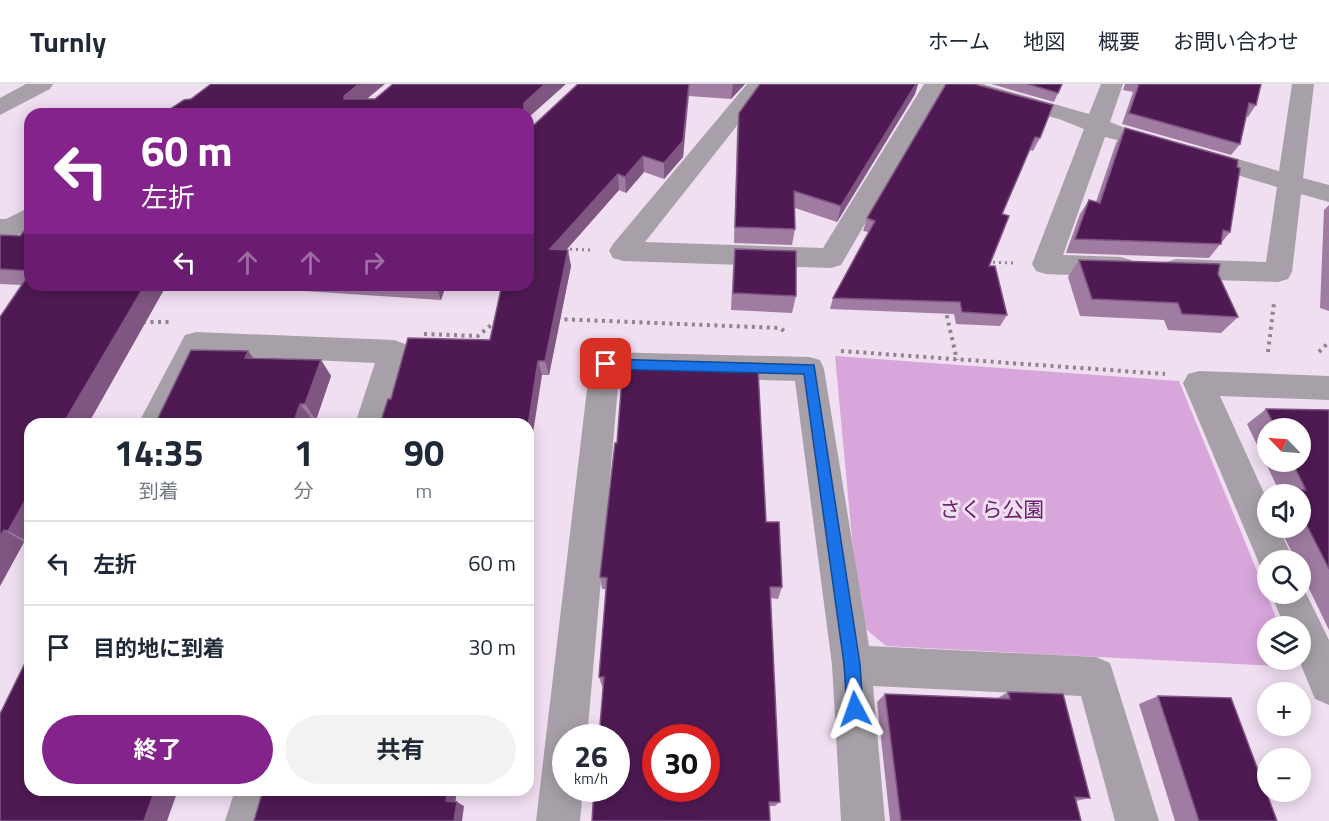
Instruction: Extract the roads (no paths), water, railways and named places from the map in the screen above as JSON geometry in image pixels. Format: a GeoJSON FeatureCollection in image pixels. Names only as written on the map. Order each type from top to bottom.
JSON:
{"type":"FeatureCollection","features":[{"type":"Feature","properties":{"kind":"street"},"geometry":{"type":"LineString","coordinates":[[0,108],[42,84]]}},
{"type":"Feature","properties":{"kind":"street"},"geometry":{"type":"LineString","coordinates":[[759,84],[623,251],[831,258],[935,84]]}},
{"type":"Feature","properties":{"kind":"street"},"geometry":{"type":"LineString","coordinates":[[958,84],[1067,114],[1097,127],[1143,140]]}},
{"type":"Feature","properties":{"kind":"street"},"geometry":{"type":"LineString","coordinates":[[1112,84],[1046,264],[1278,272],[1303,84]]}},
{"type":"Feature","properties":{"kind":"street"},"geometry":{"type":"LineString","coordinates":[[1166,146],[1289,180],[1329,194]]}},
{"type":"Feature","properties":{"kind":"street"},"geometry":{"type":"LineString","coordinates":[[0,228],[11,229],[24,220]]}},
{"type":"Feature","properties":{"kind":"street"},"geometry":{"type":"LineString","coordinates":[[157,418],[196,343],[394,352],[373,418]]}},
{"type":"Feature","properties":{"kind":"street"},"geometry":{"type":"LineString","coordinates":[[567,724],[606,364],[809,369],[852,664],[863,821]]}},
{"type":"Feature","properties":{"kind":"street"},"geometry":{"type":"LineString","coordinates":[[1270,550],[1199,383],[1329,388]]}},
{"type":"Feature","properties":{"kind":"street"},"geometry":{"type":"LineString","coordinates":[[1294,604],[1329,685]]}},
{"type":"Feature","properties":{"kind":"street"},"geometry":{"type":"LineString","coordinates":[[852,664],[1096,677],[1137,821]]}},
{"type":"Feature","properties":{"kind":"street"},"geometry":{"type":"LineString","coordinates":[[247,821],[254,796]]}},
{"type":"Feature","properties":{"kind":"street"},"geometry":{"type":"LineString","coordinates":[[558,821],[560,802]]}},
{"type":"Feature","properties":{"kind":"park label","name":"さくら公園"},"geometry":{"type":"Point","coordinates":[992,510]}}]}
